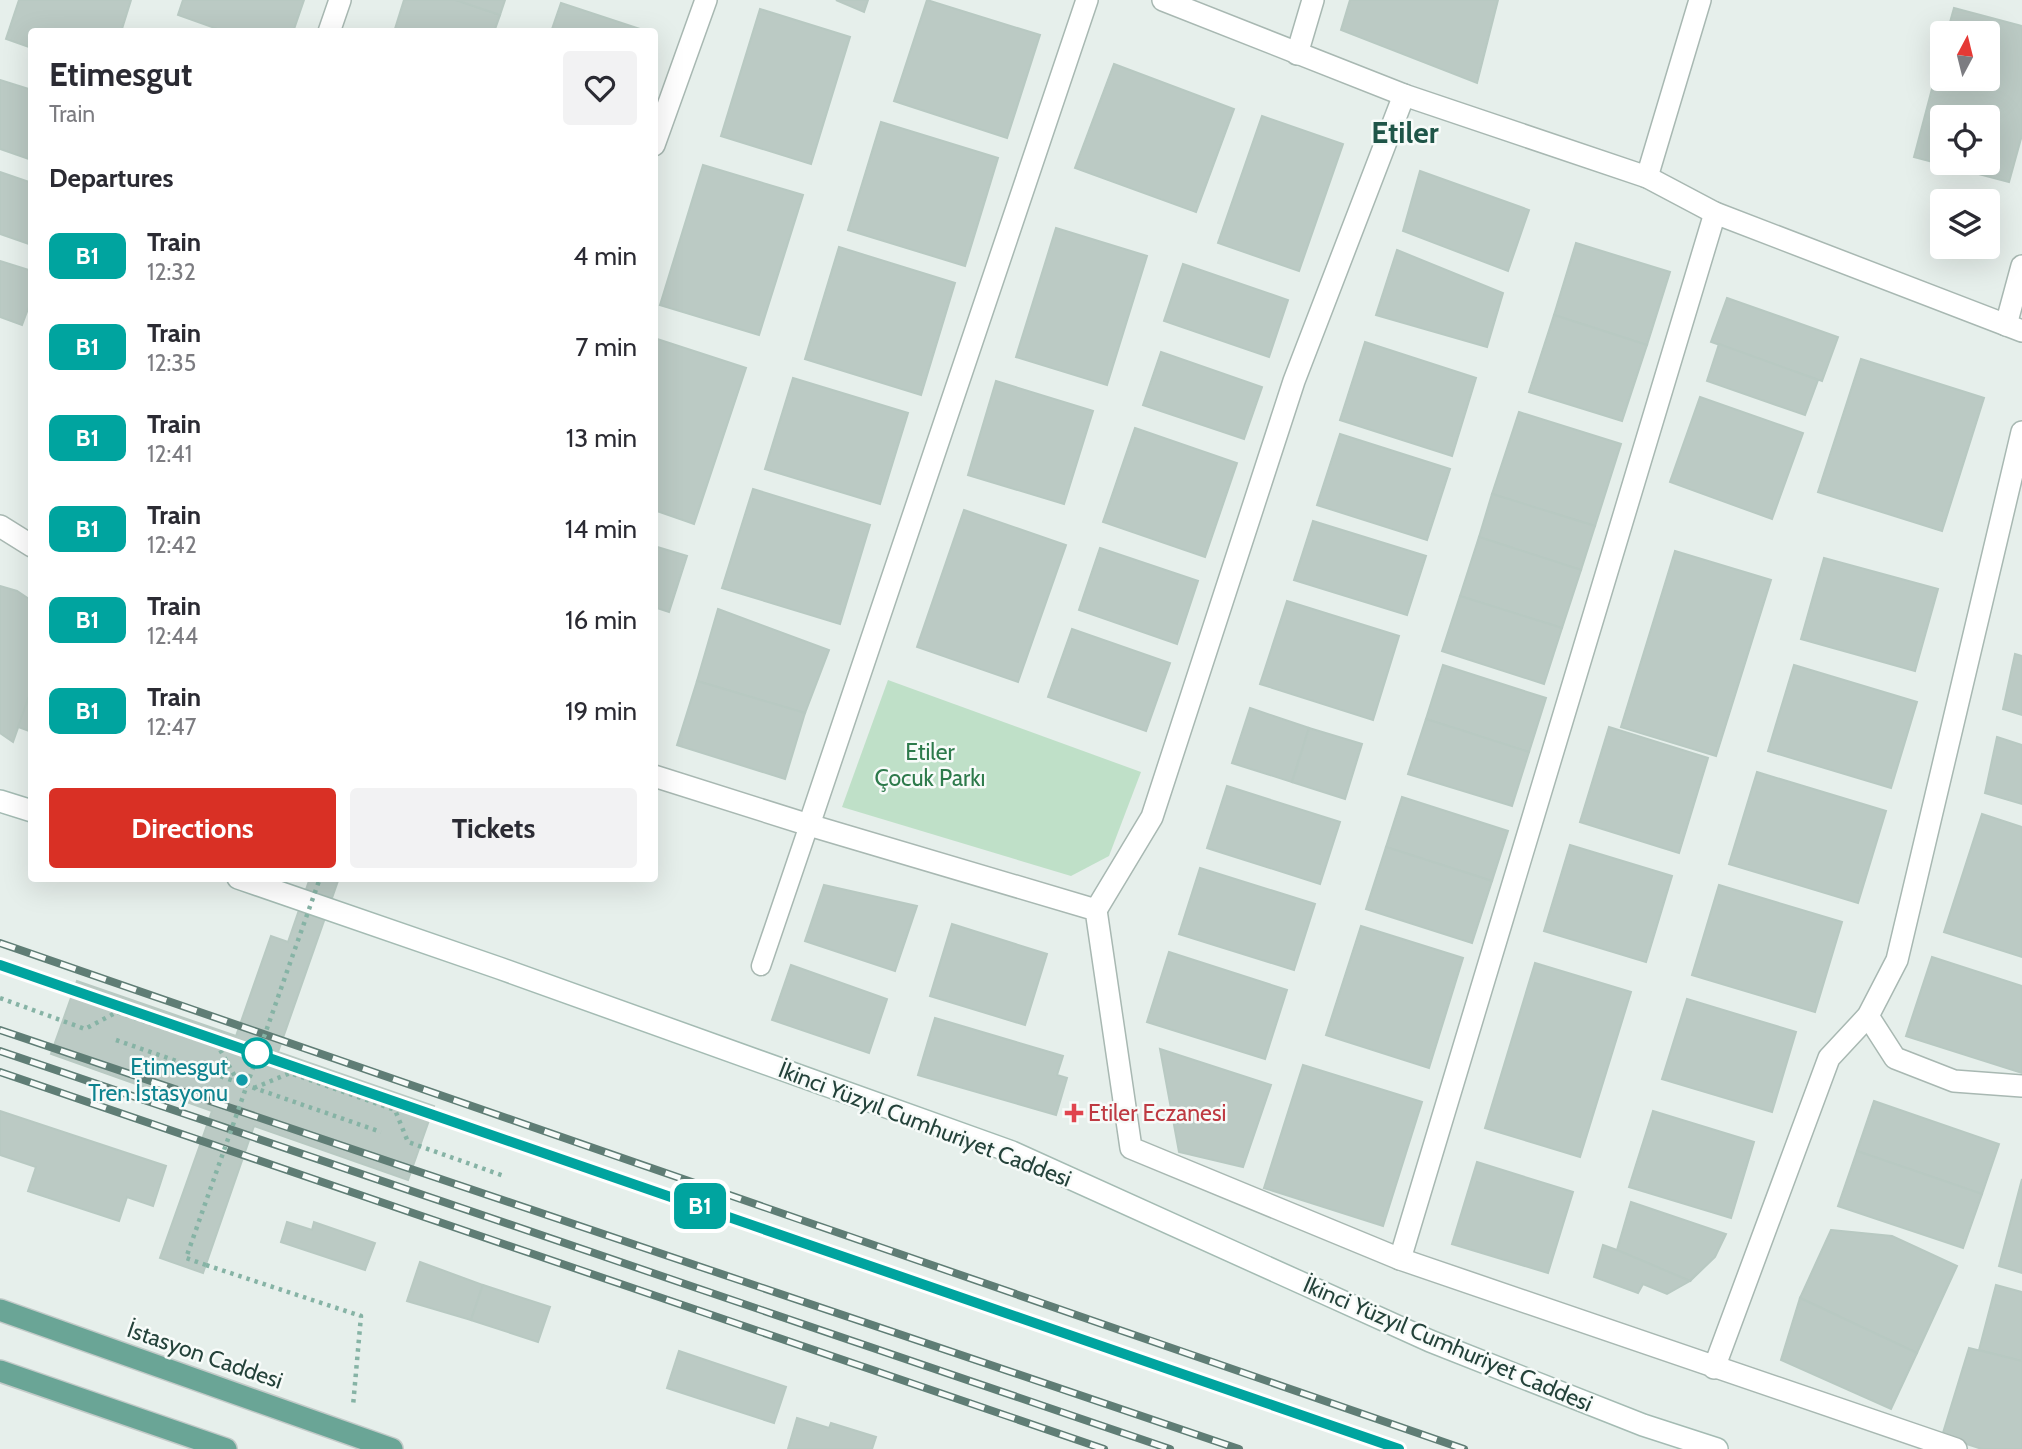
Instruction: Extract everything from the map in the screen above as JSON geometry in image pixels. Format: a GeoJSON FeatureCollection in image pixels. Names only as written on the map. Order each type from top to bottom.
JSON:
{"type":"FeatureCollection","features":[{"type":"Feature","properties":{"kind":"main road","name":"İstasyon Caddesi"},"geometry":{"type":"LineString","coordinates":[[0,1310],[392,1449]]}},
{"type":"Feature","properties":{"kind":"main road"},"geometry":{"type":"LineString","coordinates":[[0,1371],[226,1449]]}},
{"type":"Feature","properties":{"kind":"street"},"geometry":{"type":"LineString","coordinates":[[330,28],[340,0]]}},
{"type":"Feature","properties":{"kind":"street"},"geometry":{"type":"LineString","coordinates":[[658,134],[706,0]]}},
{"type":"Feature","properties":{"kind":"street"},"geometry":{"type":"LineString","coordinates":[[809,825],[1087,0]]}},
{"type":"Feature","properties":{"kind":"street"},"geometry":{"type":"LineString","coordinates":[[1163,0],[1203,8],[1297,54],[1404,95],[1647,177],[1715,213],[2014,328],[2022,266]]}},
{"type":"Feature","properties":{"kind":"street"},"geometry":{"type":"LineString","coordinates":[[1297,54],[1313,0]]}},
{"type":"Feature","properties":{"kind":"street"},"geometry":{"type":"LineString","coordinates":[[1647,177],[1700,0]]}},
{"type":"Feature","properties":{"kind":"street"},"geometry":{"type":"LineString","coordinates":[[1404,95],[1294,381],[1152,817],[1096,910],[1131,1147],[1400,1259],[1956,1449]]}},
{"type":"Feature","properties":{"kind":"street"},"geometry":{"type":"LineString","coordinates":[[1400,1259],[1715,213]]}},
{"type":"Feature","properties":{"kind":"street"},"geometry":{"type":"LineString","coordinates":[[1714,1368],[1829,1058],[1868,1016],[1897,960],[2022,432]]}},
{"type":"Feature","properties":{"kind":"street"},"geometry":{"type":"LineString","coordinates":[[0,526],[28,544]]}},
{"type":"Feature","properties":{"kind":"street"},"geometry":{"type":"LineString","coordinates":[[658,777],[1096,910]]}},
{"type":"Feature","properties":{"kind":"street"},"geometry":{"type":"LineString","coordinates":[[0,801],[28,810]]}},
{"type":"Feature","properties":{"kind":"street","name":"İkinci Yüzyıl Cumhuriyet Caddesi"},"geometry":{"type":"LineString","coordinates":[[250,882],[499,968],[1012,1152],[1430,1341],[1643,1425],[1717,1449]]}},
{"type":"Feature","properties":{"kind":"street"},"geometry":{"type":"LineString","coordinates":[[1868,1016],[1895,1058],[1954,1081],[2022,1086]]}},
{"type":"Feature","properties":{"kind":"lane"},"geometry":{"type":"LineString","coordinates":[[761,966],[809,825]]}},
{"type":"Feature","properties":{"kind":"path"},"geometry":{"type":"LineString","coordinates":[[319,882],[186,1258],[361,1316],[350,1434]]}},
{"type":"Feature","properties":{"kind":"path"},"geometry":{"type":"LineString","coordinates":[[0,998],[85,1029],[117,1012],[218,1046],[239,1082]]}},
{"type":"Feature","properties":{"kind":"path"},"geometry":{"type":"LineString","coordinates":[[116,1040],[382,1132]]}},
{"type":"Feature","properties":{"kind":"path"},"geometry":{"type":"LineString","coordinates":[[254,1088],[290,1073],[356,1096],[395,1111],[408,1142],[504,1177]]}},
{"type":"Feature","properties":{"kind":"green space","name":"Etiler Çocuk Parkı"},"geometry":{"type":"Polygon","coordinates":[[[888,680],[1141,772],[1109,856],[1071,876],[842,807],[888,680]]]}},
{"type":"Feature","properties":{"kind":"building"},"geometry":{"type":"Polygon","coordinates":[[[19,0],[131,0],[122,28],[28,28],[28,47],[6,39],[19,0]]]}},
{"type":"Feature","properties":{"kind":"building"},"geometry":{"type":"Polygon","coordinates":[[[183,0],[304,0],[294,28],[215,28],[178,15],[183,0]]]}},
{"type":"Feature","properties":{"kind":"building"},"geometry":{"type":"Polygon","coordinates":[[[404,0],[456,0],[500,15],[495,28],[395,28],[404,0]]]}},
{"type":"Feature","properties":{"kind":"building"},"geometry":{"type":"Polygon","coordinates":[[[456,0],[505,0],[500,15],[456,0]]]}},
{"type":"Feature","properties":{"kind":"building"},"geometry":{"type":"Polygon","coordinates":[[[836,0],[868,0],[864,12],[836,0]]]}},
{"type":"Feature","properties":{"kind":"building"},"geometry":{"type":"Polygon","coordinates":[[[927,0],[1040,35],[1007,138],[894,101],[927,0]]]}},
{"type":"Feature","properties":{"kind":"building"},"geometry":{"type":"Polygon","coordinates":[[[1350,0],[1498,0],[1477,83],[1341,30],[1350,0]]]}},
{"type":"Feature","properties":{"kind":"building"},"geometry":{"type":"Polygon","coordinates":[[[561,3],[637,28],[552,28],[561,3]]]}},
{"type":"Feature","properties":{"kind":"building"},"geometry":{"type":"Polygon","coordinates":[[[1954,8],[2022,26],[2022,135],[2009,182],[1982,175],[2000,175],[2000,105],[1930,105],[1930,161],[1914,157],[1931,91],[2000,91],[2000,21],[1950,21],[1954,8]]]}},
{"type":"Feature","properties":{"kind":"building"},"geometry":{"type":"Polygon","coordinates":[[[760,9],[850,37],[811,164],[721,136],[760,9]]]}},
{"type":"Feature","properties":{"kind":"building"},"geometry":{"type":"Polygon","coordinates":[[[1114,64],[1234,109],[1196,212],[1075,168],[1114,64]]]}},
{"type":"Feature","properties":{"kind":"building"},"geometry":{"type":"Polygon","coordinates":[[[0,80],[28,89],[28,159],[0,149],[0,80]]]}},
{"type":"Feature","properties":{"kind":"building"},"geometry":{"type":"Polygon","coordinates":[[[1262,116],[1343,144],[1299,271],[1218,243],[1262,116]]]}},
{"type":"Feature","properties":{"kind":"building"},"geometry":{"type":"Polygon","coordinates":[[[881,122],[998,158],[965,266],[848,230],[881,122]]]}},
{"type":"Feature","properties":{"kind":"building"},"geometry":{"type":"Polygon","coordinates":[[[703,165],[803,195],[759,335],[660,305],[703,165]]]}},
{"type":"Feature","properties":{"kind":"building"},"geometry":{"type":"Polygon","coordinates":[[[1420,171],[1529,210],[1508,271],[1403,231],[1420,171]]]}},
{"type":"Feature","properties":{"kind":"building"},"geometry":{"type":"Polygon","coordinates":[[[0,172],[28,182],[28,244],[0,234],[0,172]]]}},
{"type":"Feature","properties":{"kind":"building"},"geometry":{"type":"Polygon","coordinates":[[[1056,228],[1147,256],[1107,385],[1016,357],[1056,228]]]}},
{"type":"Feature","properties":{"kind":"building"},"geometry":{"type":"Polygon","coordinates":[[[1576,243],[1670,272],[1647,345],[1554,315],[1576,243]]]}},
{"type":"Feature","properties":{"kind":"building"},"geometry":{"type":"Polygon","coordinates":[[[839,247],[955,283],[921,395],[805,359],[839,247]]]}},
{"type":"Feature","properties":{"kind":"building"},"geometry":{"type":"Polygon","coordinates":[[[1397,250],[1503,293],[1487,347],[1376,315],[1397,250]]]}},
{"type":"Feature","properties":{"kind":"building"},"geometry":{"type":"Polygon","coordinates":[[[0,261],[28,270],[28,309],[22,325],[0,317],[0,261]]]}},
{"type":"Feature","properties":{"kind":"building"},"geometry":{"type":"Polygon","coordinates":[[[1183,264],[1288,300],[1269,357],[1164,321],[1183,264]]]}},
{"type":"Feature","properties":{"kind":"building"},"geometry":{"type":"Polygon","coordinates":[[[1727,298],[1838,337],[1822,381],[1711,342],[1727,298]]]}},
{"type":"Feature","properties":{"kind":"building"},"geometry":{"type":"Polygon","coordinates":[[[1554,315],[1647,345],[1622,421],[1529,392],[1554,315]]]}},
{"type":"Feature","properties":{"kind":"building"},"geometry":{"type":"Polygon","coordinates":[[[658,339],[746,368],[694,524],[658,511],[658,339]]]}},
{"type":"Feature","properties":{"kind":"building"},"geometry":{"type":"Polygon","coordinates":[[[1365,342],[1476,378],[1452,456],[1340,420],[1365,342]]]}},
{"type":"Feature","properties":{"kind":"building"},"geometry":{"type":"Polygon","coordinates":[[[1719,344],[1818,380],[1805,415],[1707,381],[1719,344]]]}},
{"type":"Feature","properties":{"kind":"building"},"geometry":{"type":"Polygon","coordinates":[[[1161,352],[1262,387],[1244,439],[1143,405],[1161,352]]]}},
{"type":"Feature","properties":{"kind":"building"},"geometry":{"type":"Polygon","coordinates":[[[1861,359],[1984,398],[1942,531],[1818,492],[1861,359]]]}},
{"type":"Feature","properties":{"kind":"building"},"geometry":{"type":"Polygon","coordinates":[[[793,378],[908,413],[880,504],[765,469],[793,378]]]}},
{"type":"Feature","properties":{"kind":"building"},"geometry":{"type":"Polygon","coordinates":[[[996,381],[1093,411],[1064,504],[968,475],[996,381]]]}},
{"type":"Feature","properties":{"kind":"building"},"geometry":{"type":"Polygon","coordinates":[[[1700,397],[1803,433],[1772,519],[1670,482],[1700,397]]]}},
{"type":"Feature","properties":{"kind":"building"},"geometry":{"type":"Polygon","coordinates":[[[1519,412],[1621,444],[1595,526],[1492,494],[1519,412]]]}},
{"type":"Feature","properties":{"kind":"building"},"geometry":{"type":"Polygon","coordinates":[[[1135,428],[1237,463],[1205,557],[1103,522],[1135,428]]]}},
{"type":"Feature","properties":{"kind":"building"},"geometry":{"type":"Polygon","coordinates":[[[1340,434],[1450,469],[1427,540],[1317,505],[1340,434]]]}},
{"type":"Feature","properties":{"kind":"building"},"geometry":{"type":"Polygon","coordinates":[[[753,489],[870,525],[840,624],[722,588],[753,489]]]}},
{"type":"Feature","properties":{"kind":"building"},"geometry":{"type":"Polygon","coordinates":[[[1492,494],[1595,526],[1581,570],[1479,537],[1492,494]]]}},
{"type":"Feature","properties":{"kind":"building"},"geometry":{"type":"Polygon","coordinates":[[[964,510],[1066,545],[1018,682],[917,647],[964,510]]]}},
{"type":"Feature","properties":{"kind":"building"},"geometry":{"type":"Polygon","coordinates":[[[1313,521],[1426,556],[1407,615],[1294,580],[1313,521]]]}},
{"type":"Feature","properties":{"kind":"building"},"geometry":{"type":"Polygon","coordinates":[[[1479,537],[1581,570],[1562,628],[1460,596],[1479,537]]]}},
{"type":"Feature","properties":{"kind":"building"},"geometry":{"type":"Polygon","coordinates":[[[658,547],[687,556],[669,612],[658,608],[658,547]]]}},
{"type":"Feature","properties":{"kind":"building"},"geometry":{"type":"Polygon","coordinates":[[[1100,548],[1198,581],[1177,644],[1079,610],[1100,548]]]}},
{"type":"Feature","properties":{"kind":"building"},"geometry":{"type":"Polygon","coordinates":[[[1675,551],[1771,580],[1716,756],[1621,727],[1675,551]]]}},
{"type":"Feature","properties":{"kind":"building"},"geometry":{"type":"Polygon","coordinates":[[[1824,558],[1938,589],[1915,671],[1801,639],[1824,558]]]}},
{"type":"Feature","properties":{"kind":"building"},"geometry":{"type":"Polygon","coordinates":[[[0,586],[17,591],[28,598],[28,699],[13,742],[0,733],[0,586]]]}},
{"type":"Feature","properties":{"kind":"building"},"geometry":{"type":"Polygon","coordinates":[[[1460,596],[1562,628],[1544,684],[1442,651],[1460,596]]]}},
{"type":"Feature","properties":{"kind":"building"},"geometry":{"type":"Polygon","coordinates":[[[1287,601],[1399,636],[1373,720],[1260,684],[1287,601]]]}},
{"type":"Feature","properties":{"kind":"building"},"geometry":{"type":"Polygon","coordinates":[[[718,609],[829,650],[805,713],[697,681],[718,609]]]}},
{"type":"Feature","properties":{"kind":"building"},"geometry":{"type":"Polygon","coordinates":[[[1072,629],[1170,663],[1146,731],[1048,697],[1072,629]]]}},
{"type":"Feature","properties":{"kind":"building"},"geometry":{"type":"Polygon","coordinates":[[[2015,654],[2022,656],[2022,715],[2003,709],[2015,654]]]}},
{"type":"Feature","properties":{"kind":"building"},"geometry":{"type":"Polygon","coordinates":[[[1443,665],[1546,698],[1529,752],[1426,719],[1443,665]]]}},
{"type":"Feature","properties":{"kind":"building"},"geometry":{"type":"Polygon","coordinates":[[[1794,665],[1917,702],[1891,788],[1768,751],[1794,665]]]}},
{"type":"Feature","properties":{"kind":"building"},"geometry":{"type":"Polygon","coordinates":[[[697,681],[805,713],[785,779],[677,745],[697,681]]]}},
{"type":"Feature","properties":{"kind":"building"},"geometry":{"type":"Polygon","coordinates":[[[28,699],[28,731],[18,727],[28,699]]]}},
{"type":"Feature","properties":{"kind":"building"},"geometry":{"type":"Polygon","coordinates":[[[1250,708],[1309,728],[1292,782],[1232,763],[1250,708]]]}},
{"type":"Feature","properties":{"kind":"building"},"geometry":{"type":"Polygon","coordinates":[[[1426,719],[1529,752],[1512,806],[1408,774],[1426,719]]]}},
{"type":"Feature","properties":{"kind":"building"},"geometry":{"type":"Polygon","coordinates":[[[1609,727],[1708,758],[1679,853],[1580,822],[1609,727]]]}},
{"type":"Feature","properties":{"kind":"building"},"geometry":{"type":"Polygon","coordinates":[[[1309,728],[1362,744],[1345,799],[1292,782],[1309,728]]]}},
{"type":"Feature","properties":{"kind":"building"},"geometry":{"type":"Polygon","coordinates":[[[1997,737],[2022,745],[2022,804],[1985,793],[1997,737]]]}},
{"type":"Feature","properties":{"kind":"building"},"geometry":{"type":"Polygon","coordinates":[[[1757,772],[1886,811],[1858,903],[1729,864],[1757,772]]]}},
{"type":"Feature","properties":{"kind":"building"},"geometry":{"type":"Polygon","coordinates":[[[1227,786],[1340,822],[1320,884],[1207,848],[1227,786]]]}},
{"type":"Feature","properties":{"kind":"building"},"geometry":{"type":"Polygon","coordinates":[[[1402,797],[1508,831],[1492,881],[1386,847],[1402,797]]]}},
{"type":"Feature","properties":{"kind":"building"},"geometry":{"type":"Polygon","coordinates":[[[1982,814],[2022,827],[2022,957],[1944,932],[1982,814]]]}},
{"type":"Feature","properties":{"kind":"building"},"geometry":{"type":"Polygon","coordinates":[[[1570,845],[1672,876],[1646,962],[1544,931],[1570,845]]]}},
{"type":"Feature","properties":{"kind":"building"},"geometry":{"type":"Polygon","coordinates":[[[1386,847],[1492,881],[1472,943],[1366,909],[1386,847]]]}},
{"type":"Feature","properties":{"kind":"building"},"geometry":{"type":"Polygon","coordinates":[[[1200,868],[1315,904],[1294,970],[1179,934],[1200,868]]]}},
{"type":"Feature","properties":{"kind":"building","name":"Etimesgut Tren İstasyonu"},"geometry":{"type":"Polygon","coordinates":[[[309,882],[338,882],[278,1052],[434,1106],[408,1180],[254,1126],[203,1273],[160,1258],[212,1111],[51,1054],[77,981],[236,1036],[271,936],[288,942],[309,882]]]}},
{"type":"Feature","properties":{"kind":"building"},"geometry":{"type":"Polygon","coordinates":[[[824,885],[917,906],[895,971],[805,941],[824,885]]]}},
{"type":"Feature","properties":{"kind":"building"},"geometry":{"type":"Polygon","coordinates":[[[1719,885],[1842,922],[1815,1012],[1692,975],[1719,885]]]}},
{"type":"Feature","properties":{"kind":"building"},"geometry":{"type":"Polygon","coordinates":[[[952,924],[1047,954],[1025,1025],[930,996],[952,924]]]}},
{"type":"Feature","properties":{"kind":"building"},"geometry":{"type":"Polygon","coordinates":[[[1361,926],[1463,958],[1429,1068],[1326,1035],[1361,926]]]}},
{"type":"Feature","properties":{"kind":"building"},"geometry":{"type":"Polygon","coordinates":[[[1169,952],[1287,990],[1265,1059],[1147,1022],[1169,952]]]}},
{"type":"Feature","properties":{"kind":"building"},"geometry":{"type":"Polygon","coordinates":[[[1932,957],[2022,986],[2022,1073],[1906,1036],[1932,957]]]}},
{"type":"Feature","properties":{"kind":"building"},"geometry":{"type":"Polygon","coordinates":[[[1535,963],[1631,992],[1580,1157],[1485,1128],[1535,963]]]}},
{"type":"Feature","properties":{"kind":"building"},"geometry":{"type":"Polygon","coordinates":[[[791,965],[887,999],[869,1053],[772,1020],[791,965]]]}},
{"type":"Feature","properties":{"kind":"building"},"geometry":{"type":"Polygon","coordinates":[[[1687,999],[1796,1032],[1772,1112],[1662,1079],[1687,999]]]}},
{"type":"Feature","properties":{"kind":"building"},"geometry":{"type":"Polygon","coordinates":[[[935,1018],[1063,1056],[1057,1075],[1067,1078],[1056,1115],[918,1075],[935,1018]]]}},
{"type":"Feature","properties":{"kind":"building"},"geometry":{"type":"Polygon","coordinates":[[[1160,1049],[1271,1085],[1243,1167],[1179,1152],[1160,1049]]]}},
{"type":"Feature","properties":{"kind":"building"},"geometry":{"type":"Polygon","coordinates":[[[1303,1065],[1422,1102],[1383,1226],[1264,1188],[1303,1065]]]}},
{"type":"Feature","properties":{"kind":"building"},"geometry":{"type":"Polygon","coordinates":[[[1874,1101],[1999,1144],[1982,1194],[1857,1151],[1874,1101]]]}},
{"type":"Feature","properties":{"kind":"building"},"geometry":{"type":"Polygon","coordinates":[[[0,1111],[166,1166],[153,1206],[127,1197],[119,1221],[28,1191],[36,1167],[0,1155],[0,1111]]]}},
{"type":"Feature","properties":{"kind":"building"},"geometry":{"type":"Polygon","coordinates":[[[1653,1111],[1754,1142],[1731,1218],[1629,1187],[1653,1111]]]}},
{"type":"Feature","properties":{"kind":"building"},"geometry":{"type":"Polygon","coordinates":[[[1857,1151],[1982,1194],[1963,1248],[1838,1206],[1857,1151]]]}},
{"type":"Feature","properties":{"kind":"building"},"geometry":{"type":"Polygon","coordinates":[[[1477,1162],[1573,1192],[1548,1273],[1452,1244],[1477,1162]]]}},
{"type":"Feature","properties":{"kind":"building"},"geometry":{"type":"Polygon","coordinates":[[[2022,1179],[2022,1273],[1999,1266],[2022,1179]]]}},
{"type":"Feature","properties":{"kind":"building"},"geometry":{"type":"Polygon","coordinates":[[[1631,1202],[1726,1234],[1715,1257],[1690,1281],[1617,1250],[1631,1202]]]}},
{"type":"Feature","properties":{"kind":"building"},"geometry":{"type":"Polygon","coordinates":[[[287,1222],[312,1230],[314,1222],[375,1243],[365,1270],[281,1242],[287,1222]]]}},
{"type":"Feature","properties":{"kind":"building"},"geometry":{"type":"Polygon","coordinates":[[[1831,1230],[1892,1236],[1957,1266],[1917,1353],[1800,1298],[1831,1230]]]}},
{"type":"Feature","properties":{"kind":"building"},"geometry":{"type":"Polygon","coordinates":[[[1603,1245],[1690,1281],[1667,1294],[1643,1284],[1638,1293],[1594,1277],[1603,1245]]]}},
{"type":"Feature","properties":{"kind":"building"},"geometry":{"type":"Polygon","coordinates":[[[420,1262],[483,1285],[471,1320],[407,1301],[420,1262]]]}},
{"type":"Feature","properties":{"kind":"building"},"geometry":{"type":"Polygon","coordinates":[[[483,1285],[550,1307],[538,1342],[471,1320],[483,1285]]]}},
{"type":"Feature","properties":{"kind":"building"},"geometry":{"type":"Polygon","coordinates":[[[1996,1285],[2022,1292],[2022,1361],[1979,1350],[1996,1285]]]}},
{"type":"Feature","properties":{"kind":"building"},"geometry":{"type":"Polygon","coordinates":[[[1800,1298],[1917,1353],[1891,1409],[1781,1360],[1800,1298]]]}},
{"type":"Feature","properties":{"kind":"building"},"geometry":{"type":"Polygon","coordinates":[[[1969,1348],[2022,1361],[2022,1449],[1982,1449],[1942,1436],[1969,1348]]]}},
{"type":"Feature","properties":{"kind":"building"},"geometry":{"type":"Polygon","coordinates":[[[679,1351],[786,1387],[774,1423],[667,1388],[679,1351]]]}},
{"type":"Feature","properties":{"kind":"building"},"geometry":{"type":"Polygon","coordinates":[[[797,1418],[829,1428],[831,1423],[876,1437],[872,1449],[788,1449],[797,1418]]]}},
{"type":"Feature","properties":{"kind":"railway"},"geometry":{"type":"LineString","coordinates":[[0,943],[1464,1449]]}},
{"type":"Feature","properties":{"kind":"railway"},"geometry":{"type":"LineString","coordinates":[[0,965],[1400,1449]]}},
{"type":"Feature","properties":{"kind":"railway"},"geometry":{"type":"LineString","coordinates":[[0,1030],[1239,1449]]}},
{"type":"Feature","properties":{"kind":"railway"},"geometry":{"type":"LineString","coordinates":[[0,1051],[1170,1449]]}},
{"type":"Feature","properties":{"kind":"railway"},"geometry":{"type":"LineString","coordinates":[[0,1072],[1104,1449]]}},
{"type":"Feature","properties":{"kind":"train","name":"B1"},"geometry":{"type":"LineString","coordinates":[[0,965],[1399,1449]]}},
{"type":"Feature","properties":{"kind":"place","name":"Etimesgut Tren İstasyonu"},"geometry":{"type":"Point","coordinates":[242,1080]}},
{"type":"Feature","properties":{"kind":"place","name":"Etiler Eczanesi"},"geometry":{"type":"Point","coordinates":[1074,1113]}},
{"type":"Feature","properties":{"kind":"district","name":"Etiler"},"geometry":{"type":"Point","coordinates":[1405,132]}}]}
